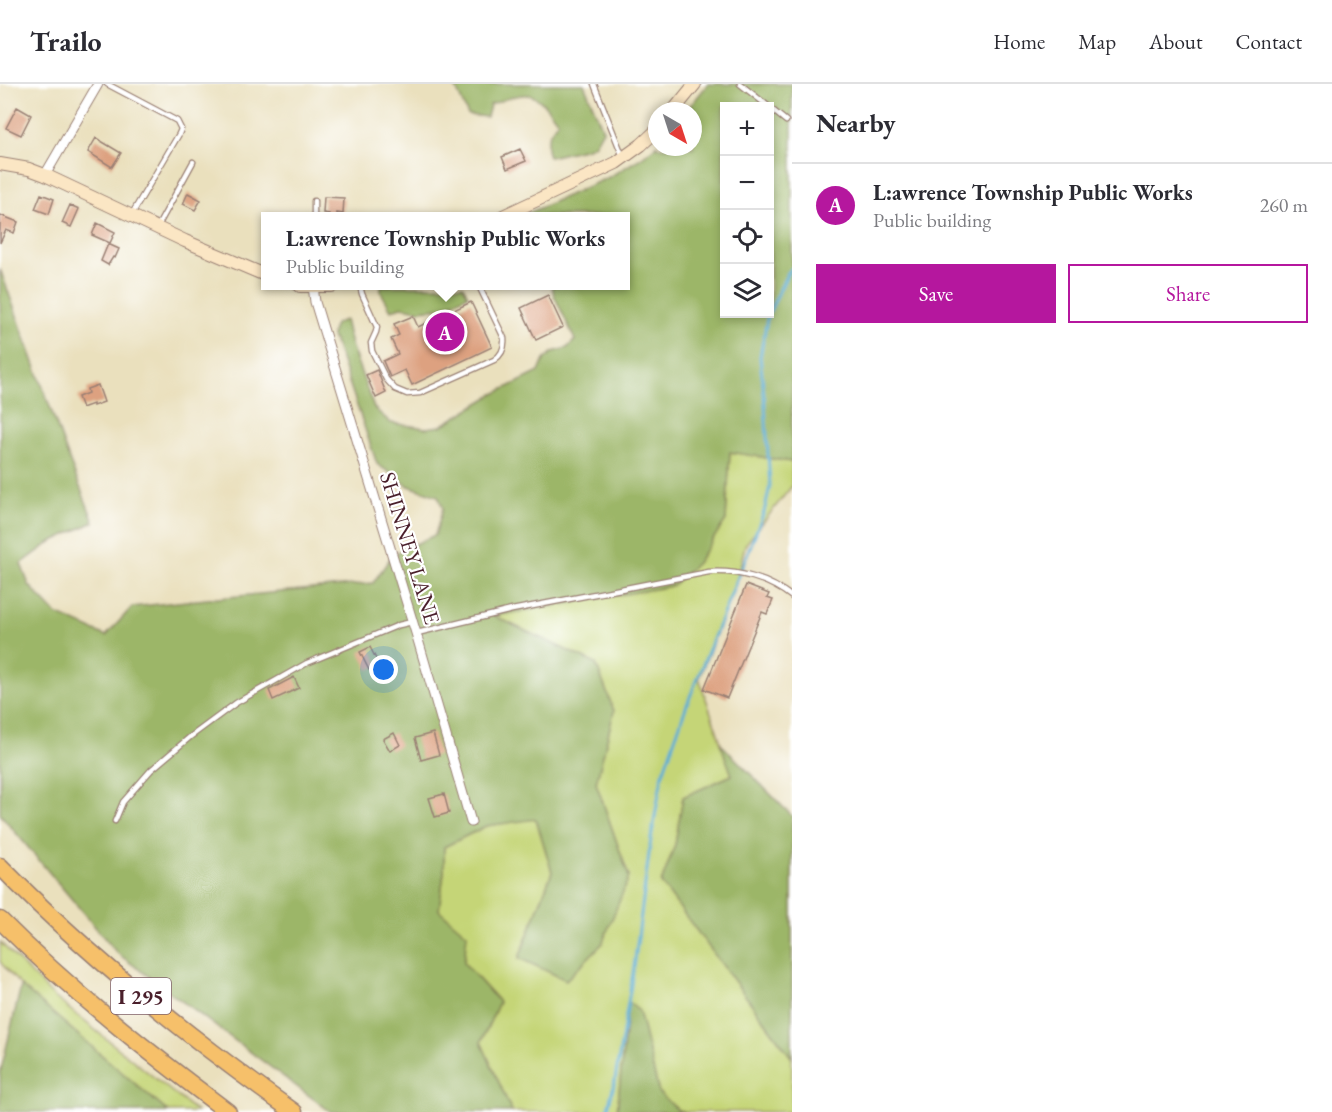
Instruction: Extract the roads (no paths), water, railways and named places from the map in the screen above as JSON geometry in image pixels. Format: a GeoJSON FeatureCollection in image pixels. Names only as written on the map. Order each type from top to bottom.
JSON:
{"type":"FeatureCollection","features":[{"type":"Feature","properties":{"kind":"highway","name":"I 295"},"geometry":{"type":"LineString","coordinates":[[0,866],[71,936],[136,993],[294,1112]]}},
{"type":"Feature","properties":{"kind":"highway","name":"I 295"},"geometry":{"type":"LineString","coordinates":[[0,920],[67,984],[112,1022],[228,1112]]}},
{"type":"Feature","properties":{"kind":"main road"},"geometry":{"type":"LineString","coordinates":[[680,102],[695,84]]}},
{"type":"Feature","properties":{"kind":"main road"},"geometry":{"type":"LineString","coordinates":[[512,212],[624,158],[648,138]]}},
{"type":"Feature","properties":{"kind":"main road"},"geometry":{"type":"LineString","coordinates":[[0,164],[29,169],[45,175],[156,228],[261,273]]}},
{"type":"Feature","properties":{"kind":"street"},"geometry":{"type":"LineString","coordinates":[[45,175],[98,84]]}},
{"type":"Feature","properties":{"kind":"street","name":"SHINNEY LANE"},"geometry":{"type":"LineString","coordinates":[[314,290],[315,302],[471,822]]}},
{"type":"Feature","properties":{"kind":"lane"},"geometry":{"type":"LineString","coordinates":[[107,84],[177,121],[181,129],[180,135],[131,216]]}},
{"type":"Feature","properties":{"kind":"lane"},"geometry":{"type":"LineString","coordinates":[[594,84],[624,158]]}},
{"type":"Feature","properties":{"kind":"lane"},"geometry":{"type":"LineString","coordinates":[[740,84],[763,102]]}},
{"type":"Feature","properties":{"kind":"lane"},"geometry":{"type":"LineString","coordinates":[[774,111],[786,120]]}},
{"type":"Feature","properties":{"kind":"lane"},"geometry":{"type":"LineString","coordinates":[[156,228],[193,162]]}},
{"type":"Feature","properties":{"kind":"lane"},"geometry":{"type":"LineString","coordinates":[[314,201],[314,212]]}},
{"type":"Feature","properties":{"kind":"lane"},"geometry":{"type":"LineString","coordinates":[[362,290],[376,326],[371,345],[372,351],[386,379],[395,389],[413,395],[427,391],[494,360],[503,351],[503,335],[481,290]]}},
{"type":"Feature","properties":{"kind":"lane"},"geometry":{"type":"LineString","coordinates":[[416,633],[512,610],[718,571],[745,575],[773,584],[792,597]]}},
{"type":"Feature","properties":{"kind":"lane"},"geometry":{"type":"LineString","coordinates":[[115,821],[123,802],[151,770],[236,703],[307,663],[412,622]]}},
{"type":"Feature","properties":{"kind":"waterway"},"geometry":{"type":"LineString","coordinates":[[774,302],[792,268]]}},
{"type":"Feature","properties":{"kind":"waterway"},"geometry":{"type":"LineString","coordinates":[[607,1112],[615,1080],[634,967],[662,776],[686,707],[764,512],[770,486],[760,357],[767,318]]}},
{"type":"Feature","properties":{"kind":"place","name":"L:awrence Township Public Works"},"geometry":{"type":"Point","coordinates":[445,332]}}]}
